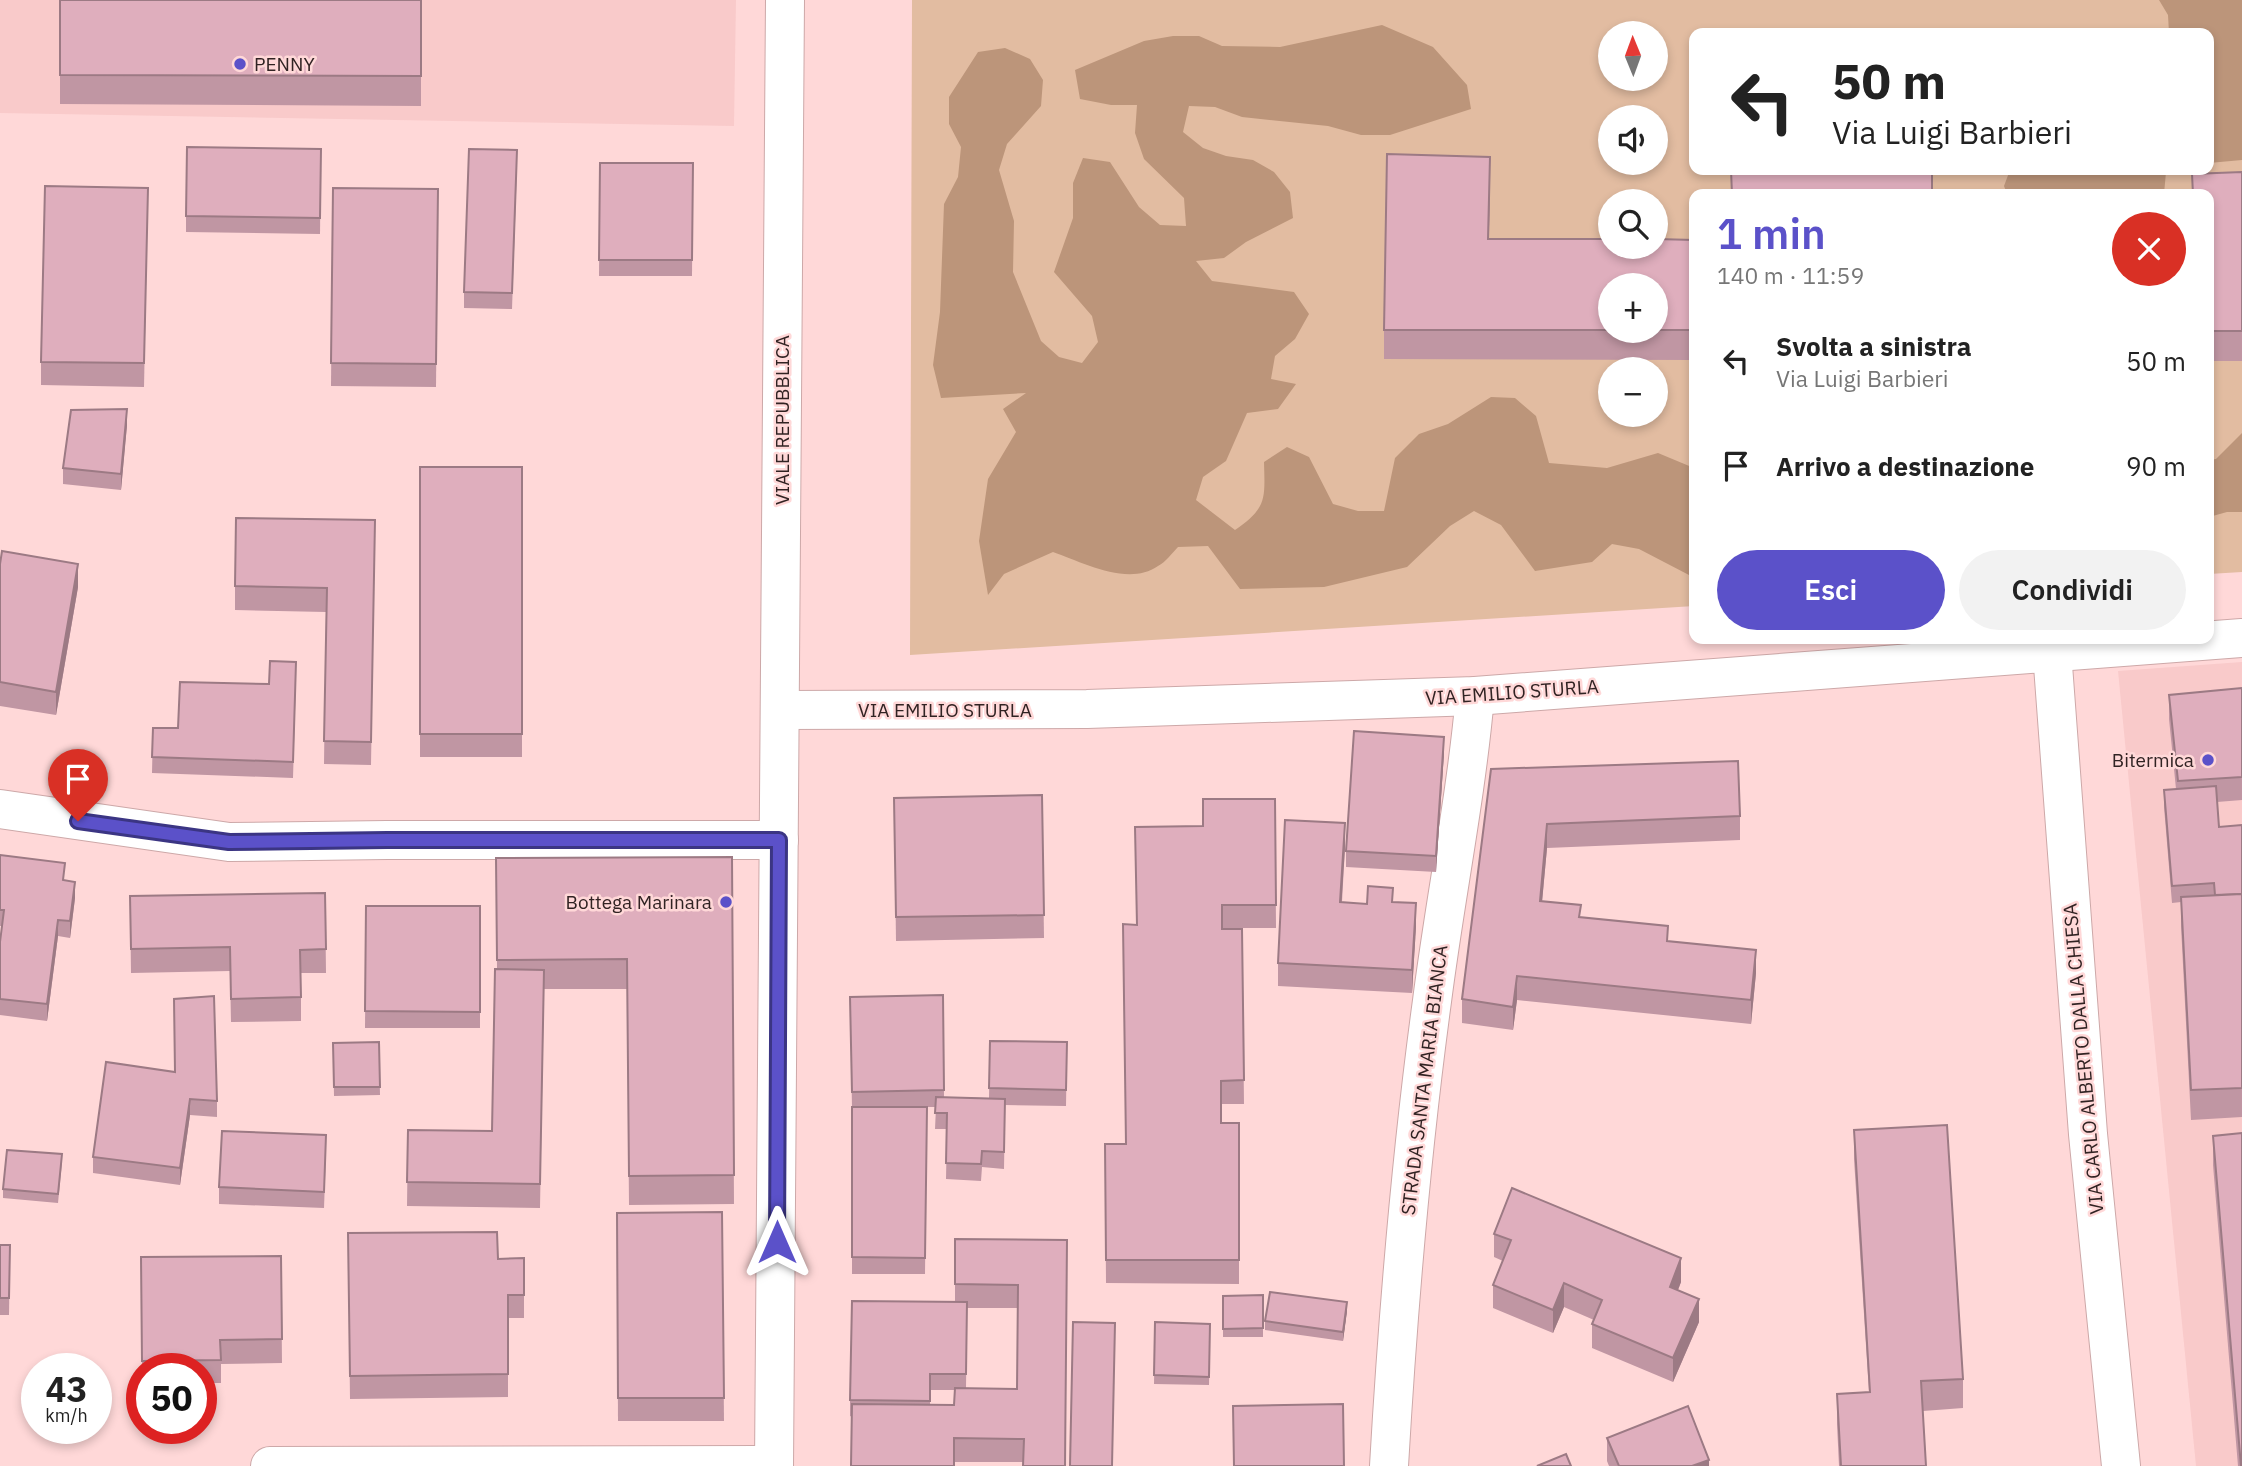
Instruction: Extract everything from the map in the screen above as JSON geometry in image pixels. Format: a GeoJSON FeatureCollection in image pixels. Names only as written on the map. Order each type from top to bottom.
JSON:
{"type":"FeatureCollection","features":[{"type":"Feature","properties":{"kind":"street","name":"VIALE REPUBBLICA"},"geometry":{"type":"LineString","coordinates":[[774,1466],[785,0]]}},
{"type":"Feature","properties":{"kind":"street","name":"VIA EMILIO STURLA"},"geometry":{"type":"LineString","coordinates":[[2214,640],[2242,638]]}},
{"type":"Feature","properties":{"kind":"street","name":"VIA EMILIO STURLA"},"geometry":{"type":"LineString","coordinates":[[780,710],[1087,709],[1475,696],[2161,644]]}},
{"type":"Feature","properties":{"kind":"street","name":"VIA CARLO ALBERTO DALLA CHIESA"},"geometry":{"type":"LineString","coordinates":[[2052,652],[2088,1134],[2121,1466]]}},
{"type":"Feature","properties":{"kind":"street","name":"STRADA SANTA MARIA BIANCA"},"geometry":{"type":"LineString","coordinates":[[1389,1466],[1394,1369],[1413,1151],[1432,999],[1471,742],[1475,696]]}},
{"type":"Feature","properties":{"kind":"street"},"geometry":{"type":"LineString","coordinates":[[0,809],[229,842],[779,840]]}},
{"type":"Feature","properties":{"kind":"street"},"geometry":{"type":"LineString","coordinates":[[270,1466],[774,1466]]}},
{"type":"Feature","properties":{"kind":"shaded area"},"geometry":{"type":"Polygon","coordinates":[[[0,0],[736,0],[734,126],[0,113],[0,0]]]}},
{"type":"Feature","properties":{"kind":"shaded area"},"geometry":{"type":"Polygon","coordinates":[[[912,0],[2242,0],[2242,572],[2214,574],[2214,189],[1689,189],[1689,606],[910,655],[912,0]]]}},
{"type":"Feature","properties":{"kind":"shaded area"},"geometry":{"type":"Polygon","coordinates":[[[2159,0],[2242,0],[2242,160],[2214,163],[2214,28],[2169,28],[2168,15],[2159,0]]]}},
{"type":"Feature","properties":{"kind":"shaded area"},"geometry":{"type":"Polygon","coordinates":[[[1382,25],[1433,47],[1467,85],[1471,109],[1390,135],[1361,135],[1328,126],[1242,117],[1215,107],[1189,106],[1183,132],[1203,148],[1226,156],[1253,160],[1274,172],[1290,192],[1293,218],[1246,242],[1224,258],[1196,261],[1212,281],[1294,292],[1309,314],[1295,339],[1275,356],[1271,379],[1296,384],[1278,409],[1247,413],[1226,461],[1203,477],[1196,500],[1235,530],[1259,509],[1262,502],[1264,462],[1287,447],[1309,457],[1333,504],[1358,511],[1384,511],[1395,458],[1419,434],[1448,424],[1491,397],[1515,398],[1536,416],[1549,463],[1607,468],[1658,453],[1689,466],[1689,575],[1639,549],[1612,544],[1592,562],[1535,571],[1501,525],[1474,511],[1450,526],[1407,567],[1324,587],[1240,589],[1208,546],[1178,547],[1161,564],[1146,572],[1133,574],[1105,571],[1053,552],[1004,574],[988,595],[979,541],[988,479],[1016,432],[1003,409],[1026,393],[941,398],[933,365],[940,312],[944,204],[958,177],[961,147],[949,124],[949,97],[978,52],[1005,48],[1030,59],[1043,80],[1041,106],[1007,144],[999,170],[1014,221],[1013,272],[1041,341],[1059,357],[1082,363],[1098,342],[1092,316],[1054,272],[1073,218],[1073,183],[1083,158],[1110,162],[1139,207],[1160,225],[1186,226],[1184,198],[1144,159],[1135,133],[1137,105],[1111,105],[1080,99],[1075,70],[1144,41],[1173,36],[1199,36],[1222,46],[1280,47],[1382,25]]]}},
{"type":"Feature","properties":{"kind":"shaded area"},"geometry":{"type":"Polygon","coordinates":[[[2008,175],[2166,175],[2164,189],[2005,189],[2008,175]]]}},
{"type":"Feature","properties":{"kind":"shaded area"},"geometry":{"type":"Polygon","coordinates":[[[2242,433],[2242,512],[2214,516],[2216,459],[2242,433]]]}},
{"type":"Feature","properties":{"kind":"shaded area"},"geometry":{"type":"Polygon","coordinates":[[[2242,662],[2242,1466],[2196,1466],[2118,671],[2242,662]]]}},
{"type":"Feature","properties":{"kind":"building","name":"PENNY"},"geometry":{"type":"Polygon","coordinates":[[[60,0],[421,0],[421,76],[60,75],[60,0]]]}},
{"type":"Feature","properties":{"kind":"building"},"geometry":{"type":"Polygon","coordinates":[[[187,147],[321,149],[320,218],[186,216],[187,147]]]}},
{"type":"Feature","properties":{"kind":"building"},"geometry":{"type":"Polygon","coordinates":[[[469,149],[517,150],[512,293],[464,292],[469,149]]]}},
{"type":"Feature","properties":{"kind":"building"},"geometry":{"type":"Polygon","coordinates":[[[1387,154],[1490,157],[1488,239],[1598,239],[1598,259],[1668,259],[1668,239],[1689,240],[1689,330],[1668,330],[1668,273],[1598,273],[1598,330],[1384,330],[1387,154]]]}},
{"type":"Feature","properties":{"kind":"building"},"geometry":{"type":"Polygon","coordinates":[[[600,163],[693,163],[692,260],[599,260],[600,163]]]}},
{"type":"Feature","properties":{"kind":"building"},"geometry":{"type":"Polygon","coordinates":[[[2242,172],[2242,331],[2214,331],[2214,189],[2193,189],[2192,175],[2242,172]]]}},
{"type":"Feature","properties":{"kind":"building"},"geometry":{"type":"Polygon","coordinates":[[[1731,175],[1932,175],[1932,189],[1732,189],[1731,175]]]}},
{"type":"Feature","properties":{"kind":"building"},"geometry":{"type":"Polygon","coordinates":[[[45,186],[148,188],[144,363],[41,362],[45,186]]]}},
{"type":"Feature","properties":{"kind":"building"},"geometry":{"type":"Polygon","coordinates":[[[333,188],[438,189],[436,364],[331,363],[333,188]]]}},
{"type":"Feature","properties":{"kind":"building"},"geometry":{"type":"Polygon","coordinates":[[[127,409],[121,474],[63,468],[71,410],[127,409]]]}},
{"type":"Feature","properties":{"kind":"building"},"geometry":{"type":"Polygon","coordinates":[[[420,467],[522,467],[522,734],[420,734],[420,467]]]}},
{"type":"Feature","properties":{"kind":"building"},"geometry":{"type":"Polygon","coordinates":[[[236,518],[375,520],[371,742],[324,741],[327,588],[235,586],[236,518]]]}},
{"type":"Feature","properties":{"kind":"building"},"geometry":{"type":"Polygon","coordinates":[[[2,551],[78,564],[56,692],[0,682],[2,551]]]}},
{"type":"Feature","properties":{"kind":"building"},"geometry":{"type":"Polygon","coordinates":[[[270,661],[296,662],[293,762],[152,757],[153,728],[178,728],[180,682],[269,684],[270,661]]]}},
{"type":"Feature","properties":{"kind":"building","name":"Bitermica"},"geometry":{"type":"Polygon","coordinates":[[[2242,688],[2242,777],[2178,781],[2169,695],[2242,688]]]}},
{"type":"Feature","properties":{"kind":"building"},"geometry":{"type":"Polygon","coordinates":[[[1354,731],[1444,737],[1436,856],[1346,851],[1354,731]]]}},
{"type":"Feature","properties":{"kind":"building"},"geometry":{"type":"Polygon","coordinates":[[[1738,761],[1740,816],[1547,824],[1540,901],[1581,905],[1579,917],[1668,926],[1667,941],[1756,950],[1751,1000],[1517,976],[1513,1007],[1462,999],[1491,769],[1738,761]]]}},
{"type":"Feature","properties":{"kind":"building"},"geometry":{"type":"Polygon","coordinates":[[[2216,786],[2219,827],[2242,825],[2242,894],[2215,895],[2214,883],[2172,886],[2164,790],[2216,786]]]}},
{"type":"Feature","properties":{"kind":"building"},"geometry":{"type":"Polygon","coordinates":[[[1042,795],[1044,915],[896,917],[894,798],[1042,795]]]}},
{"type":"Feature","properties":{"kind":"building"},"geometry":{"type":"Polygon","coordinates":[[[1203,799],[1275,799],[1276,905],[1222,905],[1222,929],[1242,929],[1244,1080],[1221,1081],[1221,1123],[1239,1123],[1239,1260],[1106,1260],[1105,1144],[1126,1144],[1123,924],[1137,925],[1135,827],[1203,826],[1203,799]]]}},
{"type":"Feature","properties":{"kind":"building"},"geometry":{"type":"Polygon","coordinates":[[[1285,820],[1345,823],[1340,902],[1367,904],[1368,886],[1393,888],[1392,902],[1416,903],[1412,970],[1278,963],[1285,820]]]}},
{"type":"Feature","properties":{"kind":"building"},"geometry":{"type":"Polygon","coordinates":[[[0,855],[65,863],[63,880],[75,882],[70,921],[58,920],[47,1004],[0,999],[0,942],[4,910],[0,910],[0,855]]]}},
{"type":"Feature","properties":{"kind":"building"},"geometry":{"type":"Polygon","coordinates":[[[732,857],[734,1175],[629,1176],[627,959],[497,960],[496,858],[732,857]]]}},
{"type":"Feature","properties":{"kind":"building"},"geometry":{"type":"Polygon","coordinates":[[[325,893],[326,949],[300,950],[301,997],[231,999],[230,947],[131,949],[130,896],[325,893]]]}},
{"type":"Feature","properties":{"kind":"building"},"geometry":{"type":"Polygon","coordinates":[[[2242,894],[2242,1088],[2191,1090],[2181,897],[2242,894]]]}},
{"type":"Feature","properties":{"kind":"building"},"geometry":{"type":"Polygon","coordinates":[[[366,906],[480,906],[480,1012],[365,1011],[366,906]]]}},
{"type":"Feature","properties":{"kind":"building"},"geometry":{"type":"Polygon","coordinates":[[[495,969],[544,970],[540,1184],[407,1182],[408,1130],[492,1131],[495,969]]]}},
{"type":"Feature","properties":{"kind":"building"},"geometry":{"type":"Polygon","coordinates":[[[943,995],[944,1090],[852,1092],[850,997],[943,995]]]}},
{"type":"Feature","properties":{"kind":"building"},"geometry":{"type":"Polygon","coordinates":[[[214,996],[217,1101],[190,1099],[180,1168],[93,1157],[106,1062],[175,1072],[174,999],[214,996]]]}},
{"type":"Feature","properties":{"kind":"building"},"geometry":{"type":"Polygon","coordinates":[[[990,1041],[1067,1042],[1066,1090],[989,1088],[990,1041]]]}},
{"type":"Feature","properties":{"kind":"building"},"geometry":{"type":"Polygon","coordinates":[[[379,1042],[380,1087],[334,1087],[333,1043],[379,1042]]]}},
{"type":"Feature","properties":{"kind":"building"},"geometry":{"type":"Polygon","coordinates":[[[936,1097],[1005,1099],[1004,1152],[982,1151],[981,1164],[946,1163],[947,1113],[935,1113],[936,1097]]]}},
{"type":"Feature","properties":{"kind":"building"},"geometry":{"type":"Polygon","coordinates":[[[852,1107],[927,1107],[925,1258],[852,1257],[852,1107]]]}},
{"type":"Feature","properties":{"kind":"building"},"geometry":{"type":"Polygon","coordinates":[[[1947,1125],[1963,1379],[1921,1381],[1926,1466],[1841,1466],[1837,1394],[1870,1392],[1854,1130],[1947,1125]]]}},
{"type":"Feature","properties":{"kind":"building"},"geometry":{"type":"Polygon","coordinates":[[[222,1131],[326,1135],[324,1192],[219,1187],[222,1131]]]}},
{"type":"Feature","properties":{"kind":"building"},"geometry":{"type":"Polygon","coordinates":[[[2242,1133],[2242,1466],[2241,1466],[2213,1136],[2242,1133]]]}},
{"type":"Feature","properties":{"kind":"building"},"geometry":{"type":"Polygon","coordinates":[[[7,1150],[62,1154],[58,1194],[3,1189],[7,1150]]]}},
{"type":"Feature","properties":{"kind":"building"},"geometry":{"type":"Polygon","coordinates":[[[1512,1188],[1681,1258],[1670,1287],[1699,1299],[1673,1358],[1592,1324],[1602,1300],[1564,1283],[1553,1310],[1493,1285],[1511,1240],[1494,1234],[1512,1188]]]}},
{"type":"Feature","properties":{"kind":"building"},"geometry":{"type":"Polygon","coordinates":[[[722,1212],[724,1398],[618,1398],[617,1213],[722,1212]]]}},
{"type":"Feature","properties":{"kind":"building"},"geometry":{"type":"Polygon","coordinates":[[[497,1232],[498,1259],[524,1258],[524,1295],[508,1295],[508,1374],[350,1376],[348,1233],[497,1232]]]}},
{"type":"Feature","properties":{"kind":"building"},"geometry":{"type":"Polygon","coordinates":[[[955,1239],[1067,1240],[1065,1466],[1023,1466],[1024,1439],[954,1438],[954,1466],[851,1466],[852,1404],[954,1405],[955,1388],[1017,1389],[1018,1285],[955,1284],[955,1239]]]}},
{"type":"Feature","properties":{"kind":"building"},"geometry":{"type":"Polygon","coordinates":[[[0,1245],[10,1245],[9,1298],[0,1298],[0,1245]]]}},
{"type":"Feature","properties":{"kind":"building"},"geometry":{"type":"Polygon","coordinates":[[[281,1256],[282,1339],[220,1340],[221,1360],[217,1360],[217,1353],[142,1353],[141,1257],[281,1256]]]}},
{"type":"Feature","properties":{"kind":"building"},"geometry":{"type":"Polygon","coordinates":[[[1270,1292],[1347,1302],[1343,1332],[1265,1321],[1270,1292]]]}},
{"type":"Feature","properties":{"kind":"building"},"geometry":{"type":"Polygon","coordinates":[[[1263,1295],[1263,1328],[1223,1329],[1223,1296],[1263,1295]]]}},
{"type":"Feature","properties":{"kind":"building"},"geometry":{"type":"Polygon","coordinates":[[[852,1301],[967,1302],[966,1374],[930,1374],[930,1401],[850,1400],[852,1301]]]}},
{"type":"Feature","properties":{"kind":"building"},"geometry":{"type":"Polygon","coordinates":[[[1073,1322],[1115,1323],[1112,1466],[1070,1466],[1073,1322]]]}},
{"type":"Feature","properties":{"kind":"building"},"geometry":{"type":"Polygon","coordinates":[[[1155,1322],[1210,1324],[1209,1377],[1154,1375],[1155,1322]]]}},
{"type":"Feature","properties":{"kind":"building"},"geometry":{"type":"Polygon","coordinates":[[[1343,1404],[1344,1466],[1234,1466],[1233,1406],[1343,1404]]]}},
{"type":"Feature","properties":{"kind":"building"},"geometry":{"type":"Polygon","coordinates":[[[1688,1406],[1709,1460],[1692,1466],[1619,1466],[1607,1438],[1688,1406]]]}},
{"type":"Feature","properties":{"kind":"building"},"geometry":{"type":"Polygon","coordinates":[[[1566,1454],[1571,1466],[1537,1466],[1566,1454]]]}},
{"type":"Feature","properties":{"kind":"place","name":"PENNY"},"geometry":{"type":"Point","coordinates":[240,64]}},
{"type":"Feature","properties":{"kind":"place","name":"Bitermica"},"geometry":{"type":"Point","coordinates":[2208,760]}},
{"type":"Feature","properties":{"kind":"place","name":"Bottega Marinara"},"geometry":{"type":"Point","coordinates":[726,902]}},
{"type":"Feature","properties":{"kind":"route"},"geometry":{"type":"LineString","coordinates":[[78,821],[229,842],[779,840],[777,1242]]}}]}
